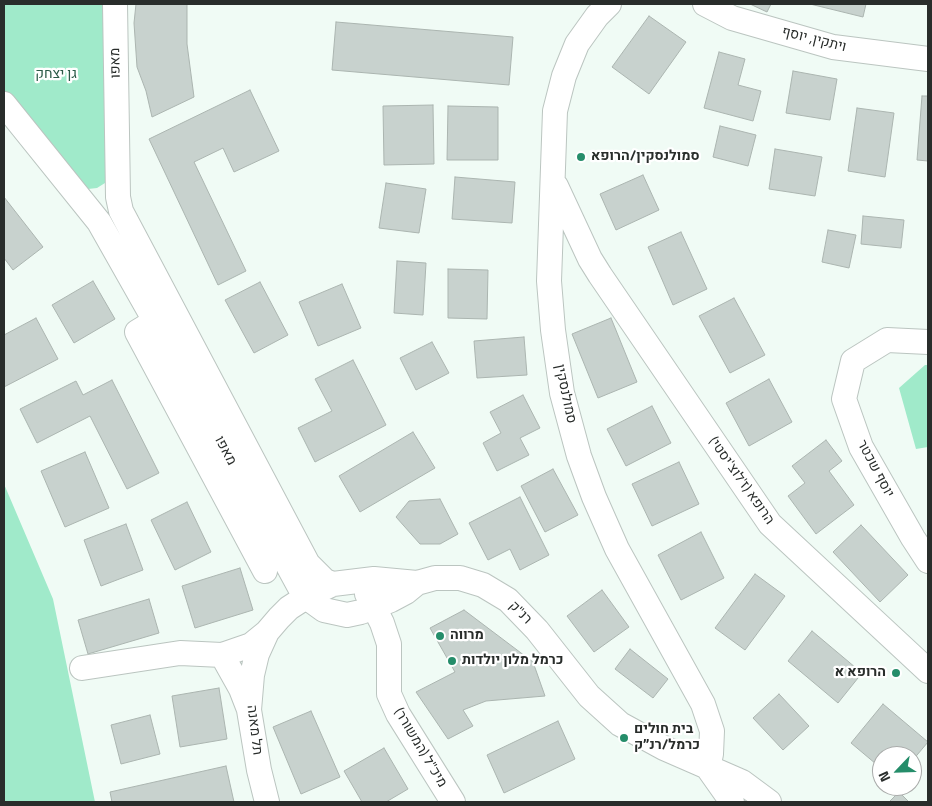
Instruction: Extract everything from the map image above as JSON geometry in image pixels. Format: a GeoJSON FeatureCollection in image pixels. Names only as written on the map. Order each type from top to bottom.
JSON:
{"type":"FeatureCollection","features":[{"type":"Feature","properties":{"kind":"street","name":"מאפו"},"geometry":{"type":"LineString","coordinates":[[115,4],[118,204],[308,564],[325,581],[344,584]]}},
{"type":"Feature","properties":{"kind":"street","name":"סמולנסקין"},"geometry":{"type":"LineString","coordinates":[[609,4],[597,16],[577,44],[564,76],[555,111],[554,182],[549,281],[553,330],[562,393],[579,456],[594,497],[617,548],[703,704],[712,731],[708,768]]}},
{"type":"Feature","properties":{"kind":"street","name":"ויתקין, יוסף"},"geometry":{"type":"LineString","coordinates":[[705,4],[732,18],[833,47],[928,59]]}},
{"type":"Feature","properties":{"kind":"street","name":"מאפו"},"geometry":{"type":"LineString","coordinates":[[4,104],[99,222],[155,321],[294,578],[298,602],[334,613],[361,612],[406,592],[417,583]]}},
{"type":"Feature","properties":{"kind":"street","name":"הרופא (ז'לוצ'יסטי)"},"geometry":{"type":"LineString","coordinates":[[554,182],[590,259],[770,524],[928,671]]}},
{"type":"Feature","properties":{"kind":"street"},"geometry":{"type":"LineString","coordinates":[[82,200],[90,202],[100,199],[111,192],[117,183]]}},
{"type":"Feature","properties":{"kind":"street"},"geometry":{"type":"LineString","coordinates":[[550,254],[559,250],[577,248],[590,259]]}},
{"type":"Feature","properties":{"kind":"street"},"geometry":{"type":"LineString","coordinates":[[155,321],[137,332],[264,572]]}},
{"type":"Feature","properties":{"kind":"street","name":"יוסף שכטר"},"geometry":{"type":"LineString","coordinates":[[928,342],[887,340],[853,361],[844,399],[861,447],[928,561]]}},
{"type":"Feature","properties":{"kind":"street","name":"רנ\"ק"},"geometry":{"type":"LineString","coordinates":[[298,602],[344,584],[374,579],[417,583],[436,578],[460,578],[483,585],[508,600],[537,630],[589,696],[620,724],[664,748],[742,782],[769,802]]}},
{"type":"Feature","properties":{"kind":"street","name":"מיכ\"ל (המשורר)"},"geometry":{"type":"LineString","coordinates":[[344,584],[364,590],[375,607],[388,644],[389,694],[398,714],[453,802]]}},
{"type":"Feature","properties":{"kind":"street","name":"תל מאנה"},"geometry":{"type":"LineString","coordinates":[[267,802],[259,770],[249,710],[252,676],[257,654],[267,632],[298,602]]}},
{"type":"Feature","properties":{"kind":"street"},"geometry":{"type":"LineString","coordinates":[[82,668],[180,653],[222,655],[251,645],[267,632]]}},
{"type":"Feature","properties":{"kind":"street"},"geometry":{"type":"LineString","coordinates":[[222,655],[249,710]]}},
{"type":"Feature","properties":{"kind":"street"},"geometry":{"type":"LineString","coordinates":[[708,768],[732,802]]}},
{"type":"Feature","properties":{"kind":"green space","name":"גן יצחק"},"geometry":{"type":"Polygon","coordinates":[[[4,4],[105,4],[110,176],[105,183],[97,188],[88,189],[79,186],[4,93],[4,4]]]}},
{"type":"Feature","properties":{"kind":"green space"},"geometry":{"type":"Polygon","coordinates":[[[925,365],[928,365],[928,447],[916,449],[899,388],[925,365]]]}},
{"type":"Feature","properties":{"kind":"green space"},"geometry":{"type":"Polygon","coordinates":[[[4,484],[53,599],[95,802],[4,802],[4,484]]]}},
{"type":"Feature","properties":{"kind":"building"},"geometry":{"type":"Polygon","coordinates":[[[136,4],[187,4],[187,44],[194,97],[152,117],[146,91],[137,67],[134,23],[136,4]]]}},
{"type":"Feature","properties":{"kind":"building"},"geometry":{"type":"Polygon","coordinates":[[[750,4],[771,4],[767,12],[750,4]]]}},
{"type":"Feature","properties":{"kind":"building"},"geometry":{"type":"Polygon","coordinates":[[[810,4],[866,4],[863,17],[810,4]]]}},
{"type":"Feature","properties":{"kind":"building"},"geometry":{"type":"Polygon","coordinates":[[[649,16],[686,42],[649,94],[612,67],[649,16]]]}},
{"type":"Feature","properties":{"kind":"building"},"geometry":{"type":"Polygon","coordinates":[[[336,22],[513,37],[509,85],[332,70],[336,22]]]}},
{"type":"Feature","properties":{"kind":"building"},"geometry":{"type":"Polygon","coordinates":[[[719,52],[745,59],[738,85],[761,91],[753,121],[704,108],[719,52]]]}},
{"type":"Feature","properties":{"kind":"building"},"geometry":{"type":"Polygon","coordinates":[[[793,71],[837,79],[830,120],[786,113],[793,71]]]}},
{"type":"Feature","properties":{"kind":"building"},"geometry":{"type":"Polygon","coordinates":[[[250,90],[279,151],[234,172],[223,148],[194,162],[246,271],[218,285],[149,139],[250,90]]]}},
{"type":"Feature","properties":{"kind":"building"},"geometry":{"type":"Polygon","coordinates":[[[922,96],[928,96],[928,161],[917,160],[922,96]]]}},
{"type":"Feature","properties":{"kind":"building"},"geometry":{"type":"Polygon","coordinates":[[[433,105],[434,164],[384,165],[383,106],[433,105]]]}},
{"type":"Feature","properties":{"kind":"building"},"geometry":{"type":"Polygon","coordinates":[[[448,106],[498,107],[498,160],[447,160],[448,106]]]}},
{"type":"Feature","properties":{"kind":"building"},"geometry":{"type":"Polygon","coordinates":[[[857,108],[894,113],[885,177],[848,171],[857,108]]]}},
{"type":"Feature","properties":{"kind":"building"},"geometry":{"type":"Polygon","coordinates":[[[720,126],[756,135],[748,166],[713,157],[720,126]]]}},
{"type":"Feature","properties":{"kind":"building"},"geometry":{"type":"Polygon","coordinates":[[[775,149],[822,157],[815,196],[769,189],[775,149]]]}},
{"type":"Feature","properties":{"kind":"building"},"geometry":{"type":"Polygon","coordinates":[[[643,175],[659,210],[616,230],[600,194],[643,175]]]}},
{"type":"Feature","properties":{"kind":"building"},"geometry":{"type":"Polygon","coordinates":[[[455,177],[515,182],[512,223],[452,219],[455,177]]]}},
{"type":"Feature","properties":{"kind":"building"},"geometry":{"type":"Polygon","coordinates":[[[386,183],[426,189],[419,233],[379,228],[386,183]]]}},
{"type":"Feature","properties":{"kind":"building"},"geometry":{"type":"Polygon","coordinates":[[[4,197],[43,247],[13,270],[4,258],[4,197]]]}},
{"type":"Feature","properties":{"kind":"building"},"geometry":{"type":"Polygon","coordinates":[[[863,216],[904,220],[901,248],[861,244],[863,216]]]}},
{"type":"Feature","properties":{"kind":"building"},"geometry":{"type":"Polygon","coordinates":[[[828,230],[856,235],[849,268],[822,262],[828,230]]]}},
{"type":"Feature","properties":{"kind":"building"},"geometry":{"type":"Polygon","coordinates":[[[681,232],[707,289],[673,305],[648,247],[681,232]]]}},
{"type":"Feature","properties":{"kind":"building"},"geometry":{"type":"Polygon","coordinates":[[[397,261],[426,263],[423,315],[394,313],[397,261]]]}},
{"type":"Feature","properties":{"kind":"building"},"geometry":{"type":"Polygon","coordinates":[[[448,269],[488,270],[487,319],[448,318],[448,269]]]}},
{"type":"Feature","properties":{"kind":"building"},"geometry":{"type":"Polygon","coordinates":[[[93,281],[115,319],[74,343],[52,305],[93,281]]]}},
{"type":"Feature","properties":{"kind":"building"},"geometry":{"type":"Polygon","coordinates":[[[260,282],[288,335],[254,353],[225,300],[260,282]]]}},
{"type":"Feature","properties":{"kind":"building"},"geometry":{"type":"Polygon","coordinates":[[[342,284],[361,328],[318,346],[299,302],[342,284]]]}},
{"type":"Feature","properties":{"kind":"building"},"geometry":{"type":"Polygon","coordinates":[[[734,298],[765,355],[730,373],[699,316],[734,298]]]}},
{"type":"Feature","properties":{"kind":"building"},"geometry":{"type":"Polygon","coordinates":[[[36,318],[58,359],[4,387],[4,335],[36,318]]]}},
{"type":"Feature","properties":{"kind":"building"},"geometry":{"type":"Polygon","coordinates":[[[611,318],[637,382],[598,398],[572,334],[611,318]]]}},
{"type":"Feature","properties":{"kind":"building"},"geometry":{"type":"Polygon","coordinates":[[[524,337],[527,375],[477,378],[474,341],[524,337]]]}},
{"type":"Feature","properties":{"kind":"building"},"geometry":{"type":"Polygon","coordinates":[[[432,342],[449,373],[416,390],[400,358],[432,342]]]}},
{"type":"Feature","properties":{"kind":"building"},"geometry":{"type":"Polygon","coordinates":[[[353,360],[386,425],[315,462],[298,428],[332,411],[315,379],[353,360]]]}},
{"type":"Feature","properties":{"kind":"building"},"geometry":{"type":"Polygon","coordinates":[[[769,379],[792,422],[749,446],[726,403],[769,379]]]}},
{"type":"Feature","properties":{"kind":"building"},"geometry":{"type":"Polygon","coordinates":[[[112,380],[159,473],[127,489],[90,416],[37,443],[20,409],[76,381],[83,395],[112,380]]]}},
{"type":"Feature","properties":{"kind":"building"},"geometry":{"type":"Polygon","coordinates":[[[523,395],[540,428],[520,438],[529,455],[497,471],[483,443],[501,433],[490,412],[523,395]]]}},
{"type":"Feature","properties":{"kind":"building"},"geometry":{"type":"Polygon","coordinates":[[[652,406],[671,443],[626,466],[607,429],[652,406]]]}},
{"type":"Feature","properties":{"kind":"building"},"geometry":{"type":"Polygon","coordinates":[[[413,432],[435,468],[360,512],[339,476],[413,432]]]}},
{"type":"Feature","properties":{"kind":"building"},"geometry":{"type":"Polygon","coordinates":[[[826,440],[842,461],[829,471],[854,505],[816,534],[788,496],[805,483],[792,466],[826,440]]]}},
{"type":"Feature","properties":{"kind":"building"},"geometry":{"type":"Polygon","coordinates":[[[85,452],[109,508],[65,527],[41,471],[85,452]]]}},
{"type":"Feature","properties":{"kind":"building"},"geometry":{"type":"Polygon","coordinates":[[[679,462],[699,504],[652,526],[632,484],[679,462]]]}},
{"type":"Feature","properties":{"kind":"building"},"geometry":{"type":"Polygon","coordinates":[[[553,469],[578,515],[545,532],[521,486],[553,469]]]}},
{"type":"Feature","properties":{"kind":"building"},"geometry":{"type":"Polygon","coordinates":[[[520,497],[549,555],[520,570],[510,549],[488,560],[469,523],[520,497]]]}},
{"type":"Feature","properties":{"kind":"building"},"geometry":{"type":"Polygon","coordinates":[[[440,499],[458,534],[440,544],[420,544],[396,517],[409,501],[440,499]]]}},
{"type":"Feature","properties":{"kind":"building"},"geometry":{"type":"Polygon","coordinates":[[[187,502],[211,552],[175,570],[151,520],[187,502]]]}},
{"type":"Feature","properties":{"kind":"building"},"geometry":{"type":"Polygon","coordinates":[[[126,524],[143,570],[101,586],[84,540],[126,524]]]}},
{"type":"Feature","properties":{"kind":"building"},"geometry":{"type":"Polygon","coordinates":[[[861,525],[908,575],[880,602],[833,552],[861,525]]]}},
{"type":"Feature","properties":{"kind":"building"},"geometry":{"type":"Polygon","coordinates":[[[701,532],[724,578],[681,600],[658,555],[701,532]]]}},
{"type":"Feature","properties":{"kind":"building"},"geometry":{"type":"Polygon","coordinates":[[[240,568],[253,610],[195,628],[182,586],[240,568]]]}},
{"type":"Feature","properties":{"kind":"building"},"geometry":{"type":"Polygon","coordinates":[[[755,574],[785,596],[745,650],[715,628],[755,574]]]}},
{"type":"Feature","properties":{"kind":"building"},"geometry":{"type":"Polygon","coordinates":[[[602,590],[629,627],[594,652],[567,616],[602,590]]]}},
{"type":"Feature","properties":{"kind":"building"},"geometry":{"type":"Polygon","coordinates":[[[149,599],[159,633],[88,654],[78,620],[149,599]]]}},
{"type":"Feature","properties":{"kind":"building"},"geometry":{"type":"Polygon","coordinates":[[[464,610],[533,662],[545,696],[486,701],[463,710],[473,726],[448,739],[416,692],[455,672],[430,628],[464,610]]]}},
{"type":"Feature","properties":{"kind":"building"},"geometry":{"type":"Polygon","coordinates":[[[812,631],[862,673],[838,703],[788,661],[812,631]]]}},
{"type":"Feature","properties":{"kind":"building"},"geometry":{"type":"Polygon","coordinates":[[[630,649],[668,679],[653,698],[615,669],[630,649]]]}},
{"type":"Feature","properties":{"kind":"building"},"geometry":{"type":"Polygon","coordinates":[[[219,688],[227,739],[180,747],[172,696],[219,688]]]}},
{"type":"Feature","properties":{"kind":"building"},"geometry":{"type":"Polygon","coordinates":[[[779,694],[809,726],[783,750],[753,718],[779,694]]]}},
{"type":"Feature","properties":{"kind":"building"},"geometry":{"type":"Polygon","coordinates":[[[883,704],[928,742],[922,749],[922,746],[872,746],[872,761],[851,743],[883,704]]]}},
{"type":"Feature","properties":{"kind":"building"},"geometry":{"type":"Polygon","coordinates":[[[311,711],[340,777],[301,794],[273,727],[311,711]]]}},
{"type":"Feature","properties":{"kind":"building"},"geometry":{"type":"Polygon","coordinates":[[[150,715],[160,754],[121,764],[111,725],[150,715]]]}},
{"type":"Feature","properties":{"kind":"building"},"geometry":{"type":"Polygon","coordinates":[[[558,721],[575,759],[504,793],[487,755],[558,721]]]}},
{"type":"Feature","properties":{"kind":"building"},"geometry":{"type":"Polygon","coordinates":[[[384,748],[408,789],[386,802],[362,802],[344,771],[384,748]]]}},
{"type":"Feature","properties":{"kind":"building"},"geometry":{"type":"Polygon","coordinates":[[[226,766],[234,802],[112,802],[110,792],[226,766]]]}},
{"type":"Feature","properties":{"kind":"building"},"geometry":{"type":"Polygon","coordinates":[[[895,796],[903,796],[909,802],[889,802],[895,796]]]}},
{"type":"Feature","properties":{"kind":"place","name":"סמולנסקין/הרופא"},"geometry":{"type":"Point","coordinates":[581,157]}},
{"type":"Feature","properties":{"kind":"place","name":"מרווה"},"geometry":{"type":"Point","coordinates":[440,636]}},
{"type":"Feature","properties":{"kind":"place","name":"כרמל מלון יולדות"},"geometry":{"type":"Point","coordinates":[452,661]}},
{"type":"Feature","properties":{"kind":"place","name":"הרופא א"},"geometry":{"type":"Point","coordinates":[896,673]}},
{"type":"Feature","properties":{"kind":"place","name":"בית חולים כרמל/רנ״ק"},"geometry":{"type":"Point","coordinates":[624,738]}}]}
